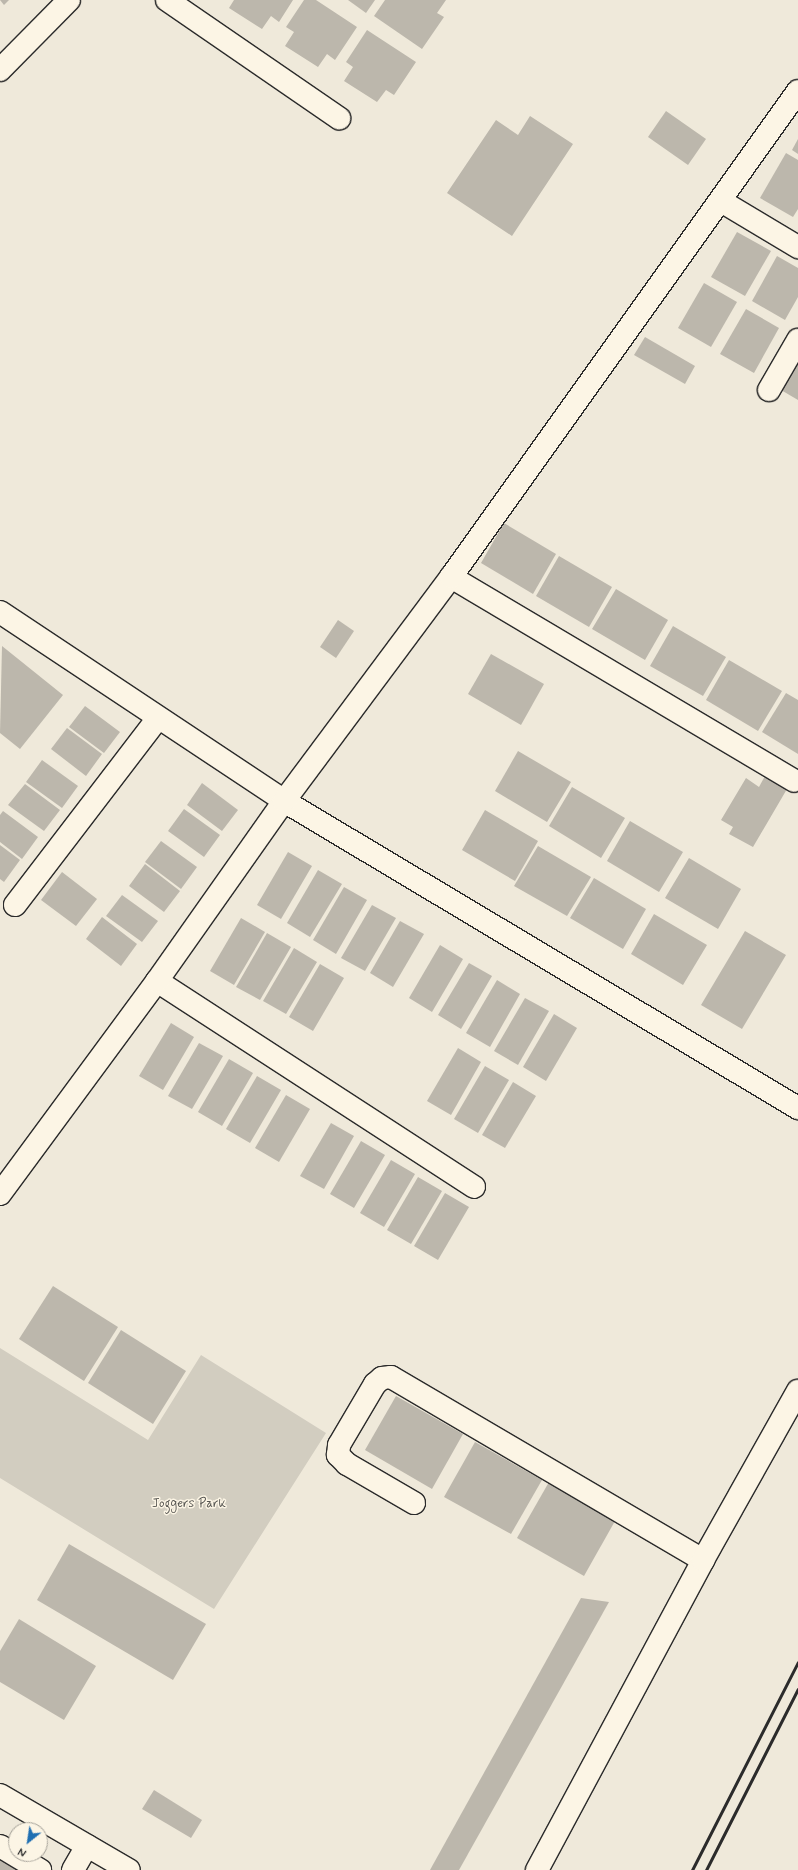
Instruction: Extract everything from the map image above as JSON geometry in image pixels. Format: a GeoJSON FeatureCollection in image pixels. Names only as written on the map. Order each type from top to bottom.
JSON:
{"type":"FeatureCollection","features":[{"type":"Feature","properties":{"kind":"street"},"geometry":{"type":"LineString","coordinates":[[0,70],[69,0]]}},
{"type":"Feature","properties":{"kind":"street"},"geometry":{"type":"LineString","coordinates":[[167,0],[339,118]]}},
{"type":"Feature","properties":{"kind":"street"},"geometry":{"type":"LineString","coordinates":[[0,1194],[157,981],[284,801],[451,577],[721,201],[798,91]]}},
{"type":"Feature","properties":{"kind":"street"},"geometry":{"type":"LineString","coordinates":[[721,201],[798,246]]}},
{"type":"Feature","properties":{"kind":"street"},"geometry":{"type":"LineString","coordinates":[[769,390],[798,340]]}},
{"type":"Feature","properties":{"kind":"street"},"geometry":{"type":"LineString","coordinates":[[451,577],[794,781]]}},
{"type":"Feature","properties":{"kind":"street"},"geometry":{"type":"LineString","coordinates":[[0,612],[284,801],[798,1108]]}},
{"type":"Feature","properties":{"kind":"street"},"geometry":{"type":"LineString","coordinates":[[15,904],[158,718]]}},
{"type":"Feature","properties":{"kind":"street"},"geometry":{"type":"LineString","coordinates":[[157,981],[474,1187]]}},
{"type":"Feature","properties":{"kind":"street"},"geometry":{"type":"LineString","coordinates":[[414,1503],[347,1464],[338,1455],[339,1444],[375,1384],[382,1378],[391,1377],[703,1560]]}},
{"type":"Feature","properties":{"kind":"street"},"geometry":{"type":"LineString","coordinates":[[537,1870],[703,1560],[798,1391]]}},
{"type":"Feature","properties":{"kind":"street"},"geometry":{"type":"LineString","coordinates":[[0,1795],[129,1870]]}},
{"type":"Feature","properties":{"kind":"street"},"geometry":{"type":"LineString","coordinates":[[0,1846],[40,1870]]}},
{"type":"Feature","properties":{"kind":"street"},"geometry":{"type":"LineString","coordinates":[[73,1870],[87,1846]]}},
{"type":"Feature","properties":{"kind":"green space","name":"Joggers Park"},"geometry":{"type":"Polygon","coordinates":[[[0,1348],[148,1440],[201,1355],[326,1433],[214,1609],[0,1478],[0,1348]]]}},
{"type":"Feature","properties":{"kind":"building"},"geometry":{"type":"Polygon","coordinates":[[[0,0],[9,0],[4,5],[0,0]]]}},
{"type":"Feature","properties":{"kind":"building"},"geometry":{"type":"Polygon","coordinates":[[[234,0],[293,0],[279,22],[271,16],[262,29],[229,8],[234,0]]]}},
{"type":"Feature","properties":{"kind":"building"},"geometry":{"type":"Polygon","coordinates":[[[304,0],[316,0],[357,27],[335,60],[327,54],[318,67],[285,46],[294,32],[286,27],[304,0]]]}},
{"type":"Feature","properties":{"kind":"building"},"geometry":{"type":"Polygon","coordinates":[[[348,0],[375,0],[366,13],[348,0]]]}},
{"type":"Feature","properties":{"kind":"building"},"geometry":{"type":"Polygon","coordinates":[[[385,0],[446,0],[437,13],[444,17],[422,49],[374,16],[385,0]]]}},
{"type":"Feature","properties":{"kind":"building"},"geometry":{"type":"Polygon","coordinates":[[[367,30],[416,62],[394,95],[386,90],[377,102],[344,81],[353,67],[346,62],[367,30]]]}},
{"type":"Feature","properties":{"kind":"building"},"geometry":{"type":"Polygon","coordinates":[[[666,111],[706,139],[688,165],[648,137],[666,111]]]}},
{"type":"Feature","properties":{"kind":"building"},"geometry":{"type":"Polygon","coordinates":[[[530,116],[573,144],[512,236],[447,193],[496,120],[518,135],[530,116]]]}},
{"type":"Feature","properties":{"kind":"building"},"geometry":{"type":"Polygon","coordinates":[[[798,139],[798,154],[792,150],[798,139]]]}},
{"type":"Feature","properties":{"kind":"building"},"geometry":{"type":"Polygon","coordinates":[[[786,153],[798,160],[798,209],[793,217],[760,198],[786,153]]]}},
{"type":"Feature","properties":{"kind":"building"},"geometry":{"type":"Polygon","coordinates":[[[737,232],[771,251],[745,296],[711,277],[737,232]]]}},
{"type":"Feature","properties":{"kind":"building"},"geometry":{"type":"Polygon","coordinates":[[[777,256],[798,268],[798,297],[785,320],[752,301],[777,256]]]}},
{"type":"Feature","properties":{"kind":"building"},"geometry":{"type":"Polygon","coordinates":[[[704,283],[737,302],[711,347],[678,328],[704,283]]]}},
{"type":"Feature","properties":{"kind":"building"},"geometry":{"type":"Polygon","coordinates":[[[746,309],[779,328],[754,373],[720,354],[746,309]]]}},
{"type":"Feature","properties":{"kind":"building"},"geometry":{"type":"Polygon","coordinates":[[[645,337],[695,366],[685,384],[634,355],[645,337]]]}},
{"type":"Feature","properties":{"kind":"building"},"geometry":{"type":"Polygon","coordinates":[[[798,361],[798,400],[781,390],[798,361]]]}},
{"type":"Feature","properties":{"kind":"building"},"geometry":{"type":"Polygon","coordinates":[[[504,523],[556,554],[533,594],[481,563],[504,523]]]}},
{"type":"Feature","properties":{"kind":"building"},"geometry":{"type":"Polygon","coordinates":[[[559,556],[612,587],[589,627],[536,596],[559,556]]]}},
{"type":"Feature","properties":{"kind":"building"},"geometry":{"type":"Polygon","coordinates":[[[616,589],[668,620],[645,660],[592,629],[616,589]]]}},
{"type":"Feature","properties":{"kind":"building"},"geometry":{"type":"Polygon","coordinates":[[[338,620],[354,631],[336,658],[320,647],[338,620]]]}},
{"type":"Feature","properties":{"kind":"building"},"geometry":{"type":"Polygon","coordinates":[[[673,626],[726,657],[703,696],[650,666],[673,626]]]}},
{"type":"Feature","properties":{"kind":"building"},"geometry":{"type":"Polygon","coordinates":[[[2,646],[63,695],[20,749],[0,733],[2,646]]]}},
{"type":"Feature","properties":{"kind":"building"},"geometry":{"type":"Polygon","coordinates":[[[491,654],[544,684],[521,725],[468,694],[491,654]]]}},
{"type":"Feature","properties":{"kind":"building"},"geometry":{"type":"Polygon","coordinates":[[[729,660],[782,691],[758,731],[706,700],[729,660]]]}},
{"type":"Feature","properties":{"kind":"building"},"geometry":{"type":"Polygon","coordinates":[[[786,693],[798,700],[798,754],[762,732],[786,693]]]}},
{"type":"Feature","properties":{"kind":"building"},"geometry":{"type":"Polygon","coordinates":[[[85,706],[120,732],[104,753],[69,727],[85,706]]]}},
{"type":"Feature","properties":{"kind":"building"},"geometry":{"type":"Polygon","coordinates":[[[67,728],[102,754],[86,776],[51,749],[67,728]]]}},
{"type":"Feature","properties":{"kind":"building"},"geometry":{"type":"Polygon","coordinates":[[[518,751],[571,782],[547,822],[495,791],[518,751]]]}},
{"type":"Feature","properties":{"kind":"building"},"geometry":{"type":"Polygon","coordinates":[[[42,760],[78,786],[62,808],[26,782],[42,760]]]}},
{"type":"Feature","properties":{"kind":"building"},"geometry":{"type":"Polygon","coordinates":[[[765,776],[787,789],[753,847],[729,834],[733,827],[721,820],[746,778],[759,787],[765,776]]]}},
{"type":"Feature","properties":{"kind":"building"},"geometry":{"type":"Polygon","coordinates":[[[202,783],[238,810],[222,831],[187,805],[202,783]]]}},
{"type":"Feature","properties":{"kind":"building"},"geometry":{"type":"Polygon","coordinates":[[[25,784],[60,810],[44,831],[8,805],[25,784]]]}},
{"type":"Feature","properties":{"kind":"building"},"geometry":{"type":"Polygon","coordinates":[[[572,787],[625,818],[601,858],[549,826],[572,787]]]}},
{"type":"Feature","properties":{"kind":"building"},"geometry":{"type":"Polygon","coordinates":[[[184,809],[220,835],[204,857],[168,831],[184,809]]]}},
{"type":"Feature","properties":{"kind":"building"},"geometry":{"type":"Polygon","coordinates":[[[485,810],[538,841],[515,881],[462,850],[485,810]]]}},
{"type":"Feature","properties":{"kind":"building"},"geometry":{"type":"Polygon","coordinates":[[[3,811],[38,837],[22,859],[0,842],[0,815],[3,811]]]}},
{"type":"Feature","properties":{"kind":"building"},"geometry":{"type":"Polygon","coordinates":[[[630,821],[683,852],[659,892],[607,861],[630,821]]]}},
{"type":"Feature","properties":{"kind":"building"},"geometry":{"type":"Polygon","coordinates":[[[161,841],[197,867],[181,889],[145,862],[161,841]]]}},
{"type":"Feature","properties":{"kind":"building"},"geometry":{"type":"Polygon","coordinates":[[[0,845],[20,860],[4,882],[0,879],[0,845]]]}},
{"type":"Feature","properties":{"kind":"building"},"geometry":{"type":"Polygon","coordinates":[[[538,846],[591,877],[567,916],[514,886],[538,846]]]}},
{"type":"Feature","properties":{"kind":"building"},"geometry":{"type":"Polygon","coordinates":[[[288,852],[312,866],[281,919],[257,905],[288,852]]]}},
{"type":"Feature","properties":{"kind":"building"},"geometry":{"type":"Polygon","coordinates":[[[689,858],[741,889],[718,929],[665,898],[689,858]]]}},
{"type":"Feature","properties":{"kind":"building"},"geometry":{"type":"Polygon","coordinates":[[[145,864],[180,891],[164,912],[129,886],[145,864]]]}},
{"type":"Feature","properties":{"kind":"building"},"geometry":{"type":"Polygon","coordinates":[[[318,870],[342,884],[310,937],[287,923],[318,870]]]}},
{"type":"Feature","properties":{"kind":"building"},"geometry":{"type":"Polygon","coordinates":[[[62,872],[97,899],[76,926],[41,900],[62,872]]]}},
{"type":"Feature","properties":{"kind":"building"},"geometry":{"type":"Polygon","coordinates":[[[594,878],[646,909],[623,949],[570,918],[594,878]]]}},
{"type":"Feature","properties":{"kind":"building"},"geometry":{"type":"Polygon","coordinates":[[[344,887],[367,900],[336,954],[313,940],[344,887]]]}},
{"type":"Feature","properties":{"kind":"building"},"geometry":{"type":"Polygon","coordinates":[[[122,895],[158,921],[142,942],[106,916],[122,895]]]}},
{"type":"Feature","properties":{"kind":"building"},"geometry":{"type":"Polygon","coordinates":[[[372,905],[396,918],[365,971],[341,958],[372,905]]]}},
{"type":"Feature","properties":{"kind":"building"},"geometry":{"type":"Polygon","coordinates":[[[654,914],[707,945],[683,985],[631,954],[654,914]]]}},
{"type":"Feature","properties":{"kind":"building"},"geometry":{"type":"Polygon","coordinates":[[[102,917],[137,944],[121,966],[86,939],[102,917]]]}},
{"type":"Feature","properties":{"kind":"building"},"geometry":{"type":"Polygon","coordinates":[[[241,918],[265,932],[234,985],[210,971],[241,918]]]}},
{"type":"Feature","properties":{"kind":"building"},"geometry":{"type":"Polygon","coordinates":[[[400,921],[424,934],[393,987],[370,973],[400,921]]]}},
{"type":"Feature","properties":{"kind":"building"},"geometry":{"type":"Polygon","coordinates":[[[745,931],[786,955],[742,1029],[701,1005],[745,931]]]}},
{"type":"Feature","properties":{"kind":"building"},"geometry":{"type":"Polygon","coordinates":[[[267,933],[291,947],[260,1000],[236,987],[267,933]]]}},
{"type":"Feature","properties":{"kind":"building"},"geometry":{"type":"Polygon","coordinates":[[[440,945],[463,959],[432,1012],[409,998],[440,945]]]}},
{"type":"Feature","properties":{"kind":"building"},"geometry":{"type":"Polygon","coordinates":[[[294,948],[317,962],[286,1014],[263,1001],[294,948]]]}},
{"type":"Feature","properties":{"kind":"building"},"geometry":{"type":"Polygon","coordinates":[[[469,963],[492,976],[461,1029],[438,1015],[469,963]]]}},
{"type":"Feature","properties":{"kind":"building"},"geometry":{"type":"Polygon","coordinates":[[[320,964],[344,978],[313,1031],[289,1017],[320,964]]]}},
{"type":"Feature","properties":{"kind":"building"},"geometry":{"type":"Polygon","coordinates":[[[497,980],[520,994],[490,1047],[466,1033],[497,980]]]}},
{"type":"Feature","properties":{"kind":"building"},"geometry":{"type":"Polygon","coordinates":[[[525,998],[549,1011],[518,1065],[494,1051],[525,998]]]}},
{"type":"Feature","properties":{"kind":"building"},"geometry":{"type":"Polygon","coordinates":[[[554,1014],[577,1028],[546,1081],[523,1067],[554,1014]]]}},
{"type":"Feature","properties":{"kind":"building"},"geometry":{"type":"Polygon","coordinates":[[[171,1023],[194,1037],[163,1090],[139,1076],[171,1023]]]}},
{"type":"Feature","properties":{"kind":"building"},"geometry":{"type":"Polygon","coordinates":[[[199,1043],[223,1056],[192,1109],[168,1096],[199,1043]]]}},
{"type":"Feature","properties":{"kind":"building"},"geometry":{"type":"Polygon","coordinates":[[[458,1048],[481,1062],[451,1115],[427,1101],[458,1048]]]}},
{"type":"Feature","properties":{"kind":"building"},"geometry":{"type":"Polygon","coordinates":[[[229,1059],[253,1073],[222,1126],[198,1112],[229,1059]]]}},
{"type":"Feature","properties":{"kind":"building"},"geometry":{"type":"Polygon","coordinates":[[[485,1066],[509,1080],[478,1133],[454,1119],[485,1066]]]}},
{"type":"Feature","properties":{"kind":"building"},"geometry":{"type":"Polygon","coordinates":[[[257,1076],[281,1090],[250,1143],[226,1129],[257,1076]]]}},
{"type":"Feature","properties":{"kind":"building"},"geometry":{"type":"Polygon","coordinates":[[[513,1082],[536,1096],[505,1148],[482,1135],[513,1082]]]}},
{"type":"Feature","properties":{"kind":"building"},"geometry":{"type":"Polygon","coordinates":[[[286,1095],[310,1109],[279,1162],[255,1148],[286,1095]]]}},
{"type":"Feature","properties":{"kind":"building"},"geometry":{"type":"Polygon","coordinates":[[[331,1123],[354,1136],[324,1189],[300,1176],[331,1123]]]}},
{"type":"Feature","properties":{"kind":"building"},"geometry":{"type":"Polygon","coordinates":[[[361,1141],[385,1155],[354,1208],[330,1194],[361,1141]]]}},
{"type":"Feature","properties":{"kind":"building"},"geometry":{"type":"Polygon","coordinates":[[[391,1160],[415,1174],[384,1227],[360,1213],[391,1160]]]}},
{"type":"Feature","properties":{"kind":"building"},"geometry":{"type":"Polygon","coordinates":[[[418,1177],[442,1191],[411,1244],[387,1230],[418,1177]]]}},
{"type":"Feature","properties":{"kind":"building"},"geometry":{"type":"Polygon","coordinates":[[[445,1193],[469,1207],[438,1260],[414,1246],[445,1193]]]}},
{"type":"Feature","properties":{"kind":"building"},"geometry":{"type":"Polygon","coordinates":[[[53,1286],[118,1327],[84,1381],[19,1339],[53,1286]]]}},
{"type":"Feature","properties":{"kind":"building"},"geometry":{"type":"Polygon","coordinates":[[[121,1330],[186,1371],[153,1424],[88,1383],[121,1330]]]}},
{"type":"Feature","properties":{"kind":"building"},"geometry":{"type":"Polygon","coordinates":[[[396,1396],[463,1434],[432,1489],[365,1450],[396,1396]]]}},
{"type":"Feature","properties":{"kind":"building"},"geometry":{"type":"Polygon","coordinates":[[[475,1442],[542,1480],[511,1534],[444,1497],[475,1442]]]}},
{"type":"Feature","properties":{"kind":"building"},"geometry":{"type":"Polygon","coordinates":[[[549,1482],[615,1521],[584,1576],[517,1538],[549,1482]]]}},
{"type":"Feature","properties":{"kind":"building"},"geometry":{"type":"Polygon","coordinates":[[[69,1544],[206,1624],[173,1680],[37,1600],[69,1544]]]}},
{"type":"Feature","properties":{"kind":"building"},"geometry":{"type":"Polygon","coordinates":[[[581,1598],[609,1602],[459,1870],[430,1870],[581,1598]]]}},
{"type":"Feature","properties":{"kind":"building"},"geometry":{"type":"Polygon","coordinates":[[[19,1619],[96,1666],[64,1720],[0,1682],[0,1651],[19,1619]]]}},
{"type":"Feature","properties":{"kind":"building"},"geometry":{"type":"Polygon","coordinates":[[[154,1790],[202,1820],[191,1838],[142,1809],[154,1790]]]}},
{"type":"Feature","properties":{"kind":"building"},"geometry":{"type":"Polygon","coordinates":[[[0,1855],[8,1860],[8,1862],[11,1862],[24,1870],[0,1870],[0,1855]]]}},
{"type":"Feature","properties":{"kind":"railway"},"geometry":{"type":"LineString","coordinates":[[692,1870],[798,1662]]}},
{"type":"Feature","properties":{"kind":"railway"},"geometry":{"type":"LineString","coordinates":[[706,1870],[798,1689]]}}]}
